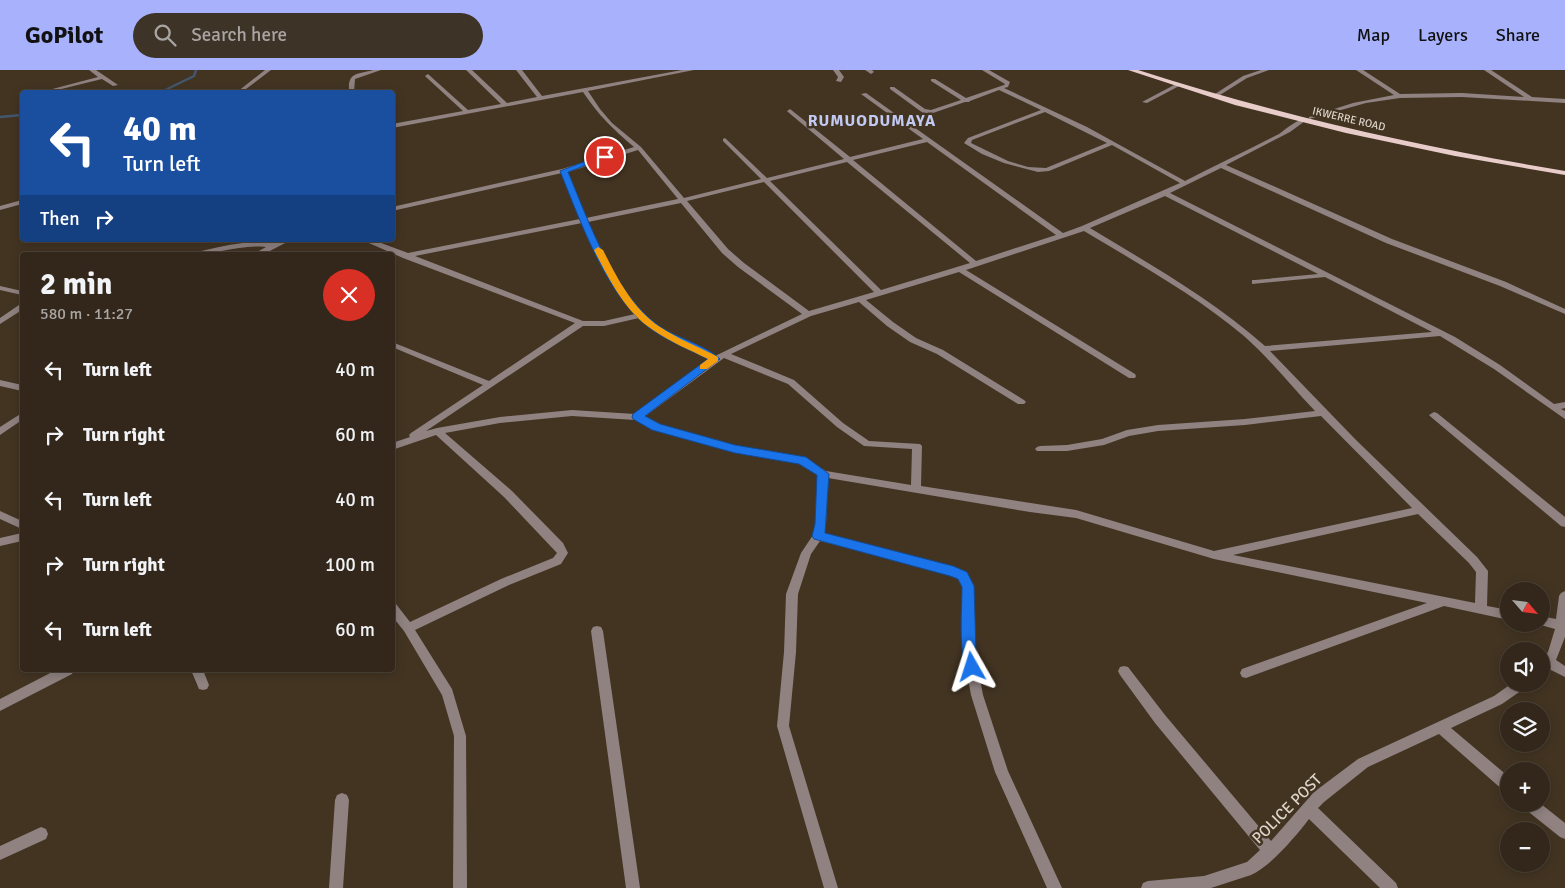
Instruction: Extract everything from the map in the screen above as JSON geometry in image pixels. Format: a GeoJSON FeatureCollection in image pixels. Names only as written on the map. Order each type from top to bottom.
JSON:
{"type":"FeatureCollection","features":[{"type":"Feature","properties":{"kind":"main road","name":"IKWERRE ROAD"},"geometry":{"type":"LineString","coordinates":[[1131,70],[1178,85],[1421,147],[1565,173]]}},
{"type":"Feature","properties":{"kind":"main road"},"geometry":{"type":"LineString","coordinates":[[1144,70],[1218,94],[1307,119],[1443,147],[1565,168]]}},
{"type":"Feature","properties":{"kind":"street"},"geometry":{"type":"LineString","coordinates":[[92,70],[115,85]]}},
{"type":"Feature","properties":{"kind":"street"},"geometry":{"type":"LineString","coordinates":[[242,90],[268,70]]}},
{"type":"Feature","properties":{"kind":"street"},"geometry":{"type":"LineString","coordinates":[[352,90],[350,81],[352,78],[378,70]]}},
{"type":"Feature","properties":{"kind":"street"},"geometry":{"type":"LineString","coordinates":[[469,70],[506,105]]}},
{"type":"Feature","properties":{"kind":"street"},"geometry":{"type":"LineString","coordinates":[[519,70],[541,98]]}},
{"type":"Feature","properties":{"kind":"street"},"geometry":{"type":"LineString","coordinates":[[658,70],[665,75]]}},
{"type":"Feature","properties":{"kind":"street"},"geometry":{"type":"LineString","coordinates":[[395,125],[691,70]]}},
{"type":"Feature","properties":{"kind":"street"},"geometry":{"type":"LineString","coordinates":[[836,70],[840,77],[839,81]]}},
{"type":"Feature","properties":{"kind":"street"},"geometry":{"type":"LineString","coordinates":[[892,88],[927,112],[1002,89],[1008,83],[985,70]]}},
{"type":"Feature","properties":{"kind":"street"},"geometry":{"type":"LineString","coordinates":[[1218,94],[1245,77],[1266,70]]}},
{"type":"Feature","properties":{"kind":"street"},"geometry":{"type":"LineString","coordinates":[[1359,70],[1398,96]]}},
{"type":"Feature","properties":{"kind":"street"},"geometry":{"type":"LineString","coordinates":[[1487,70],[1502,78],[1532,100]]}},
{"type":"Feature","properties":{"kind":"street"},"geometry":{"type":"LineString","coordinates":[[51,90],[103,76]]}},
{"type":"Feature","properties":{"kind":"street"},"geometry":{"type":"LineString","coordinates":[[428,76],[467,112]]}},
{"type":"Feature","properties":{"kind":"street"},"geometry":{"type":"LineString","coordinates":[[933,80],[967,101]]}},
{"type":"Feature","properties":{"kind":"street"},"geometry":{"type":"LineString","coordinates":[[1145,102],[1178,85]]}},
{"type":"Feature","properties":{"kind":"street"},"geometry":{"type":"LineString","coordinates":[[1002,89],[1112,143],[1184,183]]}},
{"type":"Feature","properties":{"kind":"street"},"geometry":{"type":"LineString","coordinates":[[585,90],[610,124],[639,148],[725,251],[808,314]]}},
{"type":"Feature","properties":{"kind":"street"},"geometry":{"type":"LineString","coordinates":[[864,94],[1061,235]]}},
{"type":"Feature","properties":{"kind":"street"},"geometry":{"type":"LineString","coordinates":[[637,417],[715,359],[808,314],[960,269],[1085,228],[1165,193],[1288,131],[1307,119],[1345,106],[1398,96],[1459,95],[1565,101]]}},
{"type":"Feature","properties":{"kind":"street"},"geometry":{"type":"LineString","coordinates":[[1044,110],[970,139],[967,143],[1013,164],[1038,170],[1047,170],[1112,143]]}},
{"type":"Feature","properties":{"kind":"street"},"geometry":{"type":"LineString","coordinates":[[790,111],[975,264]]}},
{"type":"Feature","properties":{"kind":"street"},"geometry":{"type":"LineString","coordinates":[[725,140],[879,293]]}},
{"type":"Feature","properties":{"kind":"street"},"geometry":{"type":"LineString","coordinates":[[406,256],[584,222],[683,200],[928,140]]}},
{"type":"Feature","properties":{"kind":"street"},"geometry":{"type":"LineString","coordinates":[[395,208],[564,171],[639,148]]}},
{"type":"Feature","properties":{"kind":"street"},"geometry":{"type":"LineString","coordinates":[[1221,165],[1389,241],[1502,284],[1565,312]]}},
{"type":"Feature","properties":{"kind":"street"},"geometry":{"type":"LineString","coordinates":[[564,171],[584,222],[614,281],[640,315],[657,329],[715,359]]}},
{"type":"Feature","properties":{"kind":"street"},"geometry":{"type":"LineString","coordinates":[[1165,193],[1441,334],[1497,367],[1565,416]]}},
{"type":"Feature","properties":{"kind":"street"},"geometry":{"type":"LineString","coordinates":[[0,208],[20,203]]}},
{"type":"Feature","properties":{"kind":"street"},"geometry":{"type":"LineString","coordinates":[[1085,228],[1205,304],[1263,349],[1418,510],[1482,570],[1481,610]]}},
{"type":"Feature","properties":{"kind":"street"},"geometry":{"type":"LineString","coordinates":[[262,252],[280,242]]}},
{"type":"Feature","properties":{"kind":"street"},"geometry":{"type":"LineString","coordinates":[[371,242],[580,323],[593,325],[609,324],[640,315]]}},
{"type":"Feature","properties":{"kind":"street"},"geometry":{"type":"LineString","coordinates":[[209,252],[259,243],[273,246]]}},
{"type":"Feature","properties":{"kind":"street"},"geometry":{"type":"LineString","coordinates":[[960,269],[1132,376]]}},
{"type":"Feature","properties":{"kind":"street"},"geometry":{"type":"LineString","coordinates":[[1255,282],[1328,275]]}},
{"type":"Feature","properties":{"kind":"street"},"geometry":{"type":"LineString","coordinates":[[0,288],[20,293]]}},
{"type":"Feature","properties":{"kind":"street"},"geometry":{"type":"LineString","coordinates":[[860,299],[890,324],[914,340],[940,352],[1021,402]]}},
{"type":"Feature","properties":{"kind":"street"},"geometry":{"type":"LineString","coordinates":[[0,322],[20,308]]}},
{"type":"Feature","properties":{"kind":"street"},"geometry":{"type":"LineString","coordinates":[[396,446],[580,323]]}},
{"type":"Feature","properties":{"kind":"street"},"geometry":{"type":"LineString","coordinates":[[1263,349],[1441,334]]}},
{"type":"Feature","properties":{"kind":"street"},"geometry":{"type":"LineString","coordinates":[[395,345],[489,384]]}},
{"type":"Feature","properties":{"kind":"street"},"geometry":{"type":"LineString","coordinates":[[725,355],[791,382],[840,425],[867,444],[918,446],[916,489]]}},
{"type":"Feature","properties":{"kind":"street"},"geometry":{"type":"LineString","coordinates":[[0,383],[20,388]]}},
{"type":"Feature","properties":{"kind":"street"},"geometry":{"type":"LineString","coordinates":[[1553,407],[1565,405]]}},
{"type":"Feature","properties":{"kind":"street"},"geometry":{"type":"LineString","coordinates":[[1040,448],[1067,448],[1104,442],[1126,433],[1158,428],[1245,422],[1322,412]]}},
{"type":"Feature","properties":{"kind":"street"},"geometry":{"type":"LineString","coordinates":[[396,446],[437,431],[538,415],[572,413],[637,417],[656,427],[735,449],[802,460],[823,474],[1076,514],[1214,555],[1500,613]]}},
{"type":"Feature","properties":{"kind":"street"},"geometry":{"type":"LineString","coordinates":[[1434,415],[1565,523]]}},
{"type":"Feature","properties":{"kind":"street"},"geometry":{"type":"LineString","coordinates":[[0,432],[20,417]]}},
{"type":"Feature","properties":{"kind":"street"},"geometry":{"type":"LineString","coordinates":[[408,628],[505,582],[557,561],[563,553],[559,546],[508,494],[437,431]]}},
{"type":"Feature","properties":{"kind":"street"},"geometry":{"type":"LineString","coordinates":[[823,474],[821,524],[818,536],[806,553],[792,594],[790,652],[783,726],[831,888]]}},
{"type":"Feature","properties":{"kind":"street"},"geometry":{"type":"LineString","coordinates":[[1214,555],[1418,510]]}},
{"type":"Feature","properties":{"kind":"street"},"geometry":{"type":"LineString","coordinates":[[0,515],[20,524]]}},
{"type":"Feature","properties":{"kind":"street"},"geometry":{"type":"LineString","coordinates":[[818,536],[953,571],[962,576],[968,586],[969,652],[977,695],[1002,772],[1055,888]]}},
{"type":"Feature","properties":{"kind":"street"},"geometry":{"type":"LineString","coordinates":[[0,542],[20,537]]}},
{"type":"Feature","properties":{"kind":"street"},"geometry":{"type":"LineString","coordinates":[[1550,656],[1563,625],[1565,596]]}},
{"type":"Feature","properties":{"kind":"street"},"geometry":{"type":"LineString","coordinates":[[1246,673],[1444,602]]}},
{"type":"Feature","properties":{"kind":"street"},"geometry":{"type":"LineString","coordinates":[[395,611],[408,628],[448,693],[460,736],[460,888]]}},
{"type":"Feature","properties":{"kind":"street"},"geometry":{"type":"LineString","coordinates":[[1550,623],[1563,625]]}},
{"type":"Feature","properties":{"kind":"street"},"geometry":{"type":"LineString","coordinates":[[597,631],[633,888]]}},
{"type":"Feature","properties":{"kind":"street"},"geometry":{"type":"LineString","coordinates":[[1550,668],[1565,672]]}},
{"type":"Feature","properties":{"kind":"street"},"geometry":{"type":"LineString","coordinates":[[1124,671],[1160,718],[1271,852]]}},
{"type":"Feature","properties":{"kind":"street"},"geometry":{"type":"LineString","coordinates":[[0,705],[64,672]]}},
{"type":"Feature","properties":{"kind":"street"},"geometry":{"type":"LineString","coordinates":[[198,672],[203,685]]}},
{"type":"Feature","properties":{"kind":"street","name":"POLICE POST"},"geometry":{"type":"LineString","coordinates":[[1148,888],[1204,883],[1251,868],[1271,852],[1319,797],[1363,763],[1442,728],[1498,700],[1510,692]]}},
{"type":"Feature","properties":{"kind":"street"},"geometry":{"type":"LineString","coordinates":[[1442,728],[1500,778]]}},
{"type":"Feature","properties":{"kind":"street"},"geometry":{"type":"LineString","coordinates":[[336,888],[342,800]]}},
{"type":"Feature","properties":{"kind":"street"},"geometry":{"type":"LineString","coordinates":[[1309,809],[1391,888]]}},
{"type":"Feature","properties":{"kind":"street"},"geometry":{"type":"LineString","coordinates":[[1540,812],[1565,832]]}},
{"type":"Feature","properties":{"kind":"street"},"geometry":{"type":"LineString","coordinates":[[0,853],[41,834]]}},
{"type":"Feature","properties":{"kind":"waterway"},"geometry":{"type":"LineString","coordinates":[[165,90],[194,76],[196,70]]}},
{"type":"Feature","properties":{"kind":"waterway"},"geometry":{"type":"LineString","coordinates":[[0,117],[20,115]]}},
{"type":"Feature","properties":{"kind":"slow traffic"},"geometry":{"type":"LineString","coordinates":[[598,250],[614,281],[640,315],[657,329],[715,359],[704,367]]}},
{"type":"Feature","properties":{"kind":"district","name":"RUMUODUMAYA"},"geometry":{"type":"Point","coordinates":[872,121]}},
{"type":"Feature","properties":{"kind":"route"},"geometry":{"type":"LineString","coordinates":[[605,157],[564,171],[584,222],[614,281],[640,315],[657,329],[715,359],[637,417],[656,427],[735,449],[802,460],[823,474],[821,524],[818,536],[953,571],[962,576],[968,586],[969,652],[972,667]]}}]}
